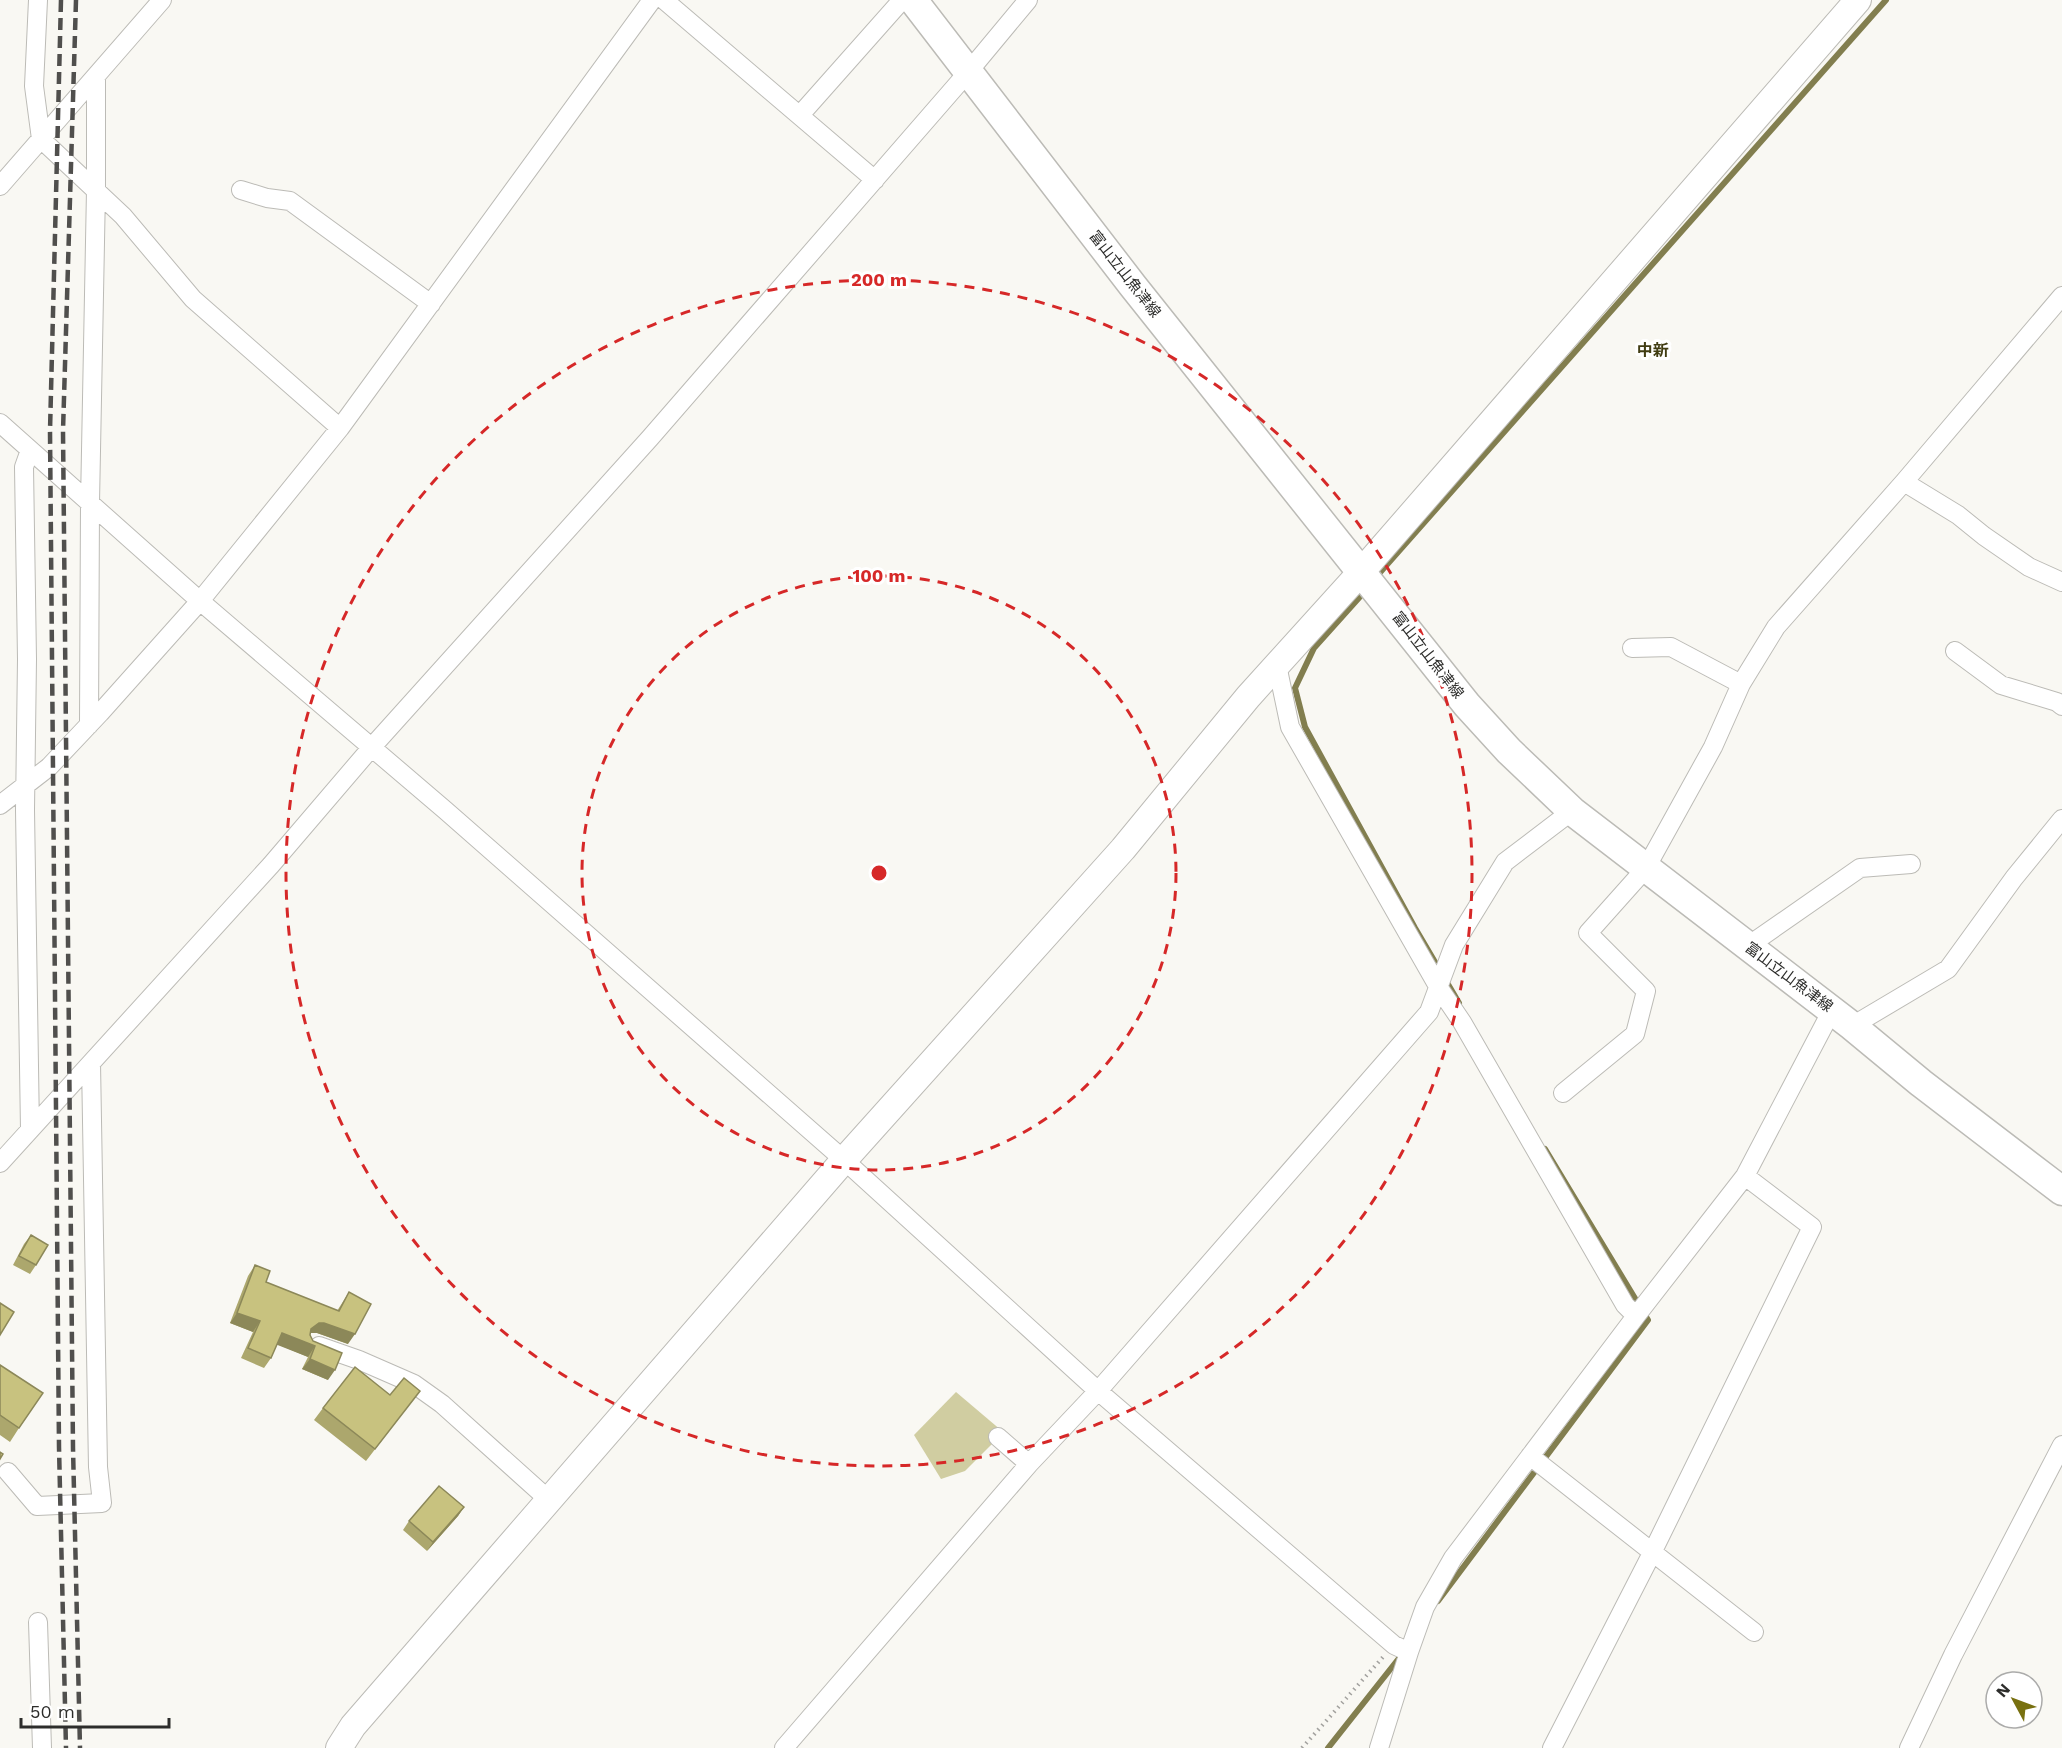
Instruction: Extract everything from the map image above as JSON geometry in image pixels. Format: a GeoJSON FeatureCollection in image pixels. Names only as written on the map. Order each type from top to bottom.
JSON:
{"type":"FeatureCollection","features":[{"type":"Feature","properties":{"kind":"main road","name":"富山立山魚津線"},"geometry":{"type":"LineString","coordinates":[[913,0],[1133,286],[1467,705],[1509,750],[1572,810],[2062,1191]]}},
{"type":"Feature","properties":{"kind":"street"},"geometry":{"type":"LineString","coordinates":[[38,0],[34,86],[41,139],[123,216],[193,299],[340,428]]}},
{"type":"Feature","properties":{"kind":"street"},"geometry":{"type":"LineString","coordinates":[[0,186],[162,0]]}},
{"type":"Feature","properties":{"kind":"street"},"geometry":{"type":"LineString","coordinates":[[0,805],[49,767],[200,601],[340,428],[652,0]]}},
{"type":"Feature","properties":{"kind":"street"},"geometry":{"type":"LineString","coordinates":[[664,0],[875,180]]}},
{"type":"Feature","properties":{"kind":"street"},"geometry":{"type":"LineString","coordinates":[[800,116],[902,0]]}},
{"type":"Feature","properties":{"kind":"street"},"geometry":{"type":"LineString","coordinates":[[0,1163],[271,865],[371,748],[650,438],[1028,0]]}},
{"type":"Feature","properties":{"kind":"street"},"geometry":{"type":"LineString","coordinates":[[339,1748],[353,1726],[844,1160],[1123,849],[1248,697],[1362,571],[1858,0]]}},
{"type":"Feature","properties":{"kind":"street"},"geometry":{"type":"LineString","coordinates":[[89,725],[96,76]]}},
{"type":"Feature","properties":{"kind":"street"},"geometry":{"type":"LineString","coordinates":[[240,190],[267,198],[290,201],[431,304]]}},
{"type":"Feature","properties":{"kind":"street"},"geometry":{"type":"LineString","coordinates":[[1563,1093],[1635,1034],[1646,991],[1588,933],[1646,868],[1713,747],[1741,684],[1776,627],[1904,482],[2062,296]]}},
{"type":"Feature","properties":{"kind":"street"},"geometry":{"type":"LineString","coordinates":[[0,423],[200,601],[445,810],[844,1160],[1098,1391],[1401,1649]]}},
{"type":"Feature","properties":{"kind":"street"},"geometry":{"type":"LineString","coordinates":[[30,450],[24,467],[27,784],[25,821],[30,1130]]}},
{"type":"Feature","properties":{"kind":"street"},"geometry":{"type":"LineString","coordinates":[[1904,482],[1958,515],[2029,567],[2062,582]]}},
{"type":"Feature","properties":{"kind":"street"},"geometry":{"type":"LineString","coordinates":[[1632,648],[1671,647],[1741,684]]}},
{"type":"Feature","properties":{"kind":"street"},"geometry":{"type":"LineString","coordinates":[[1955,651],[2001,685],[2061,702]]}},
{"type":"Feature","properties":{"kind":"street"},"geometry":{"type":"LineString","coordinates":[[1277,665],[1290,727],[1439,988],[1462,1022],[1625,1305],[1636,1316]]}},
{"type":"Feature","properties":{"kind":"street"},"geometry":{"type":"LineString","coordinates":[[784,1748],[1029,1464],[1098,1391],[1429,1012],[1454,945],[1505,862],[1572,810]]}},
{"type":"Feature","properties":{"kind":"street"},"geometry":{"type":"LineString","coordinates":[[1379,1748],[1401,1649],[1453,1558],[1745,1176],[1842,1018],[1948,969],[2014,878],[2062,819]]}},
{"type":"Feature","properties":{"kind":"street"},"geometry":{"type":"LineString","coordinates":[[1748,946],[1860,868],[1911,864]]}},
{"type":"Feature","properties":{"kind":"street"},"geometry":{"type":"LineString","coordinates":[[3,1472],[37,1506],[102,1503],[98,1456],[91,1064]]}},
{"type":"Feature","properties":{"kind":"street"},"geometry":{"type":"LineString","coordinates":[[1552,1748],[1652,1553],[1812,1227],[1745,1176]]}},
{"type":"Feature","properties":{"kind":"street"},"geometry":{"type":"LineString","coordinates":[[314,1344],[359,1360],[414,1384],[442,1404],[549,1500]]}},
{"type":"Feature","properties":{"kind":"street"},"geometry":{"type":"LineString","coordinates":[[998,1437],[1029,1464]]}},
{"type":"Feature","properties":{"kind":"street"},"geometry":{"type":"LineString","coordinates":[[1909,1748],[1953,1655],[2062,1445]]}},
{"type":"Feature","properties":{"kind":"street"},"geometry":{"type":"LineString","coordinates":[[1530,1456],[1754,1632]]}},
{"type":"Feature","properties":{"kind":"street"},"geometry":{"type":"LineString","coordinates":[[38,1622],[42,1748]]}},
{"type":"Feature","properties":{"kind":"path"},"geometry":{"type":"LineString","coordinates":[[1302,1748],[1401,1649]]}},
{"type":"Feature","properties":{"kind":"shaded area"},"geometry":{"type":"Polygon","coordinates":[[[956,1392],[1002,1431],[965,1471],[941,1479],[914,1435],[956,1392]]]}},
{"type":"Feature","properties":{"kind":"building"},"geometry":{"type":"Polygon","coordinates":[[[31,1235],[48,1245],[36,1265],[19,1256],[31,1235]]]}},
{"type":"Feature","properties":{"kind":"building"},"geometry":{"type":"Polygon","coordinates":[[[255,1265],[270,1271],[266,1282],[339,1311],[349,1292],[371,1304],[355,1334],[324,1323],[319,1323],[311,1329],[310,1335],[313,1341],[342,1353],[335,1370],[310,1359],[315,1346],[282,1333],[271,1358],[248,1348],[260,1321],[237,1313],[255,1265]]]}},
{"type":"Feature","properties":{"kind":"building"},"geometry":{"type":"Polygon","coordinates":[[[0,1303],[14,1312],[0,1335],[0,1303]]]}},
{"type":"Feature","properties":{"kind":"building"},"geometry":{"type":"Polygon","coordinates":[[[0,1365],[43,1393],[19,1428],[0,1415],[0,1365]]]}},
{"type":"Feature","properties":{"kind":"building"},"geometry":{"type":"Polygon","coordinates":[[[355,1367],[390,1395],[404,1378],[420,1391],[375,1449],[323,1408],[355,1367]]]}},
{"type":"Feature","properties":{"kind":"building"},"geometry":{"type":"Polygon","coordinates":[[[439,1486],[464,1507],[433,1542],[409,1521],[439,1486]]]}},
{"type":"Feature","properties":{"kind":"waterway"},"geometry":{"type":"LineString","coordinates":[[1376,577],[1886,0]]}},
{"type":"Feature","properties":{"kind":"waterway"},"geometry":{"type":"LineString","coordinates":[[1366,590],[1314,648],[1295,688],[1305,727],[1415,928],[1459,1003]]}},
{"type":"Feature","properties":{"kind":"waterway"},"geometry":{"type":"LineString","coordinates":[[1438,1601],[1648,1320],[1545,1149]]}},
{"type":"Feature","properties":{"kind":"waterway"},"geometry":{"type":"LineString","coordinates":[[1328,1748],[1400,1657]]}},
{"type":"Feature","properties":{"kind":"railway"},"geometry":{"type":"LineString","coordinates":[[61,0],[50,431],[59,1447],[66,1748]]}},
{"type":"Feature","properties":{"kind":"railway"},"geometry":{"type":"LineString","coordinates":[[76,0],[63,431],[73,1448],[80,1748]]}},
{"type":"Feature","properties":{"kind":"district","name":"中新"},"geometry":{"type":"Point","coordinates":[1653,350]}}]}
